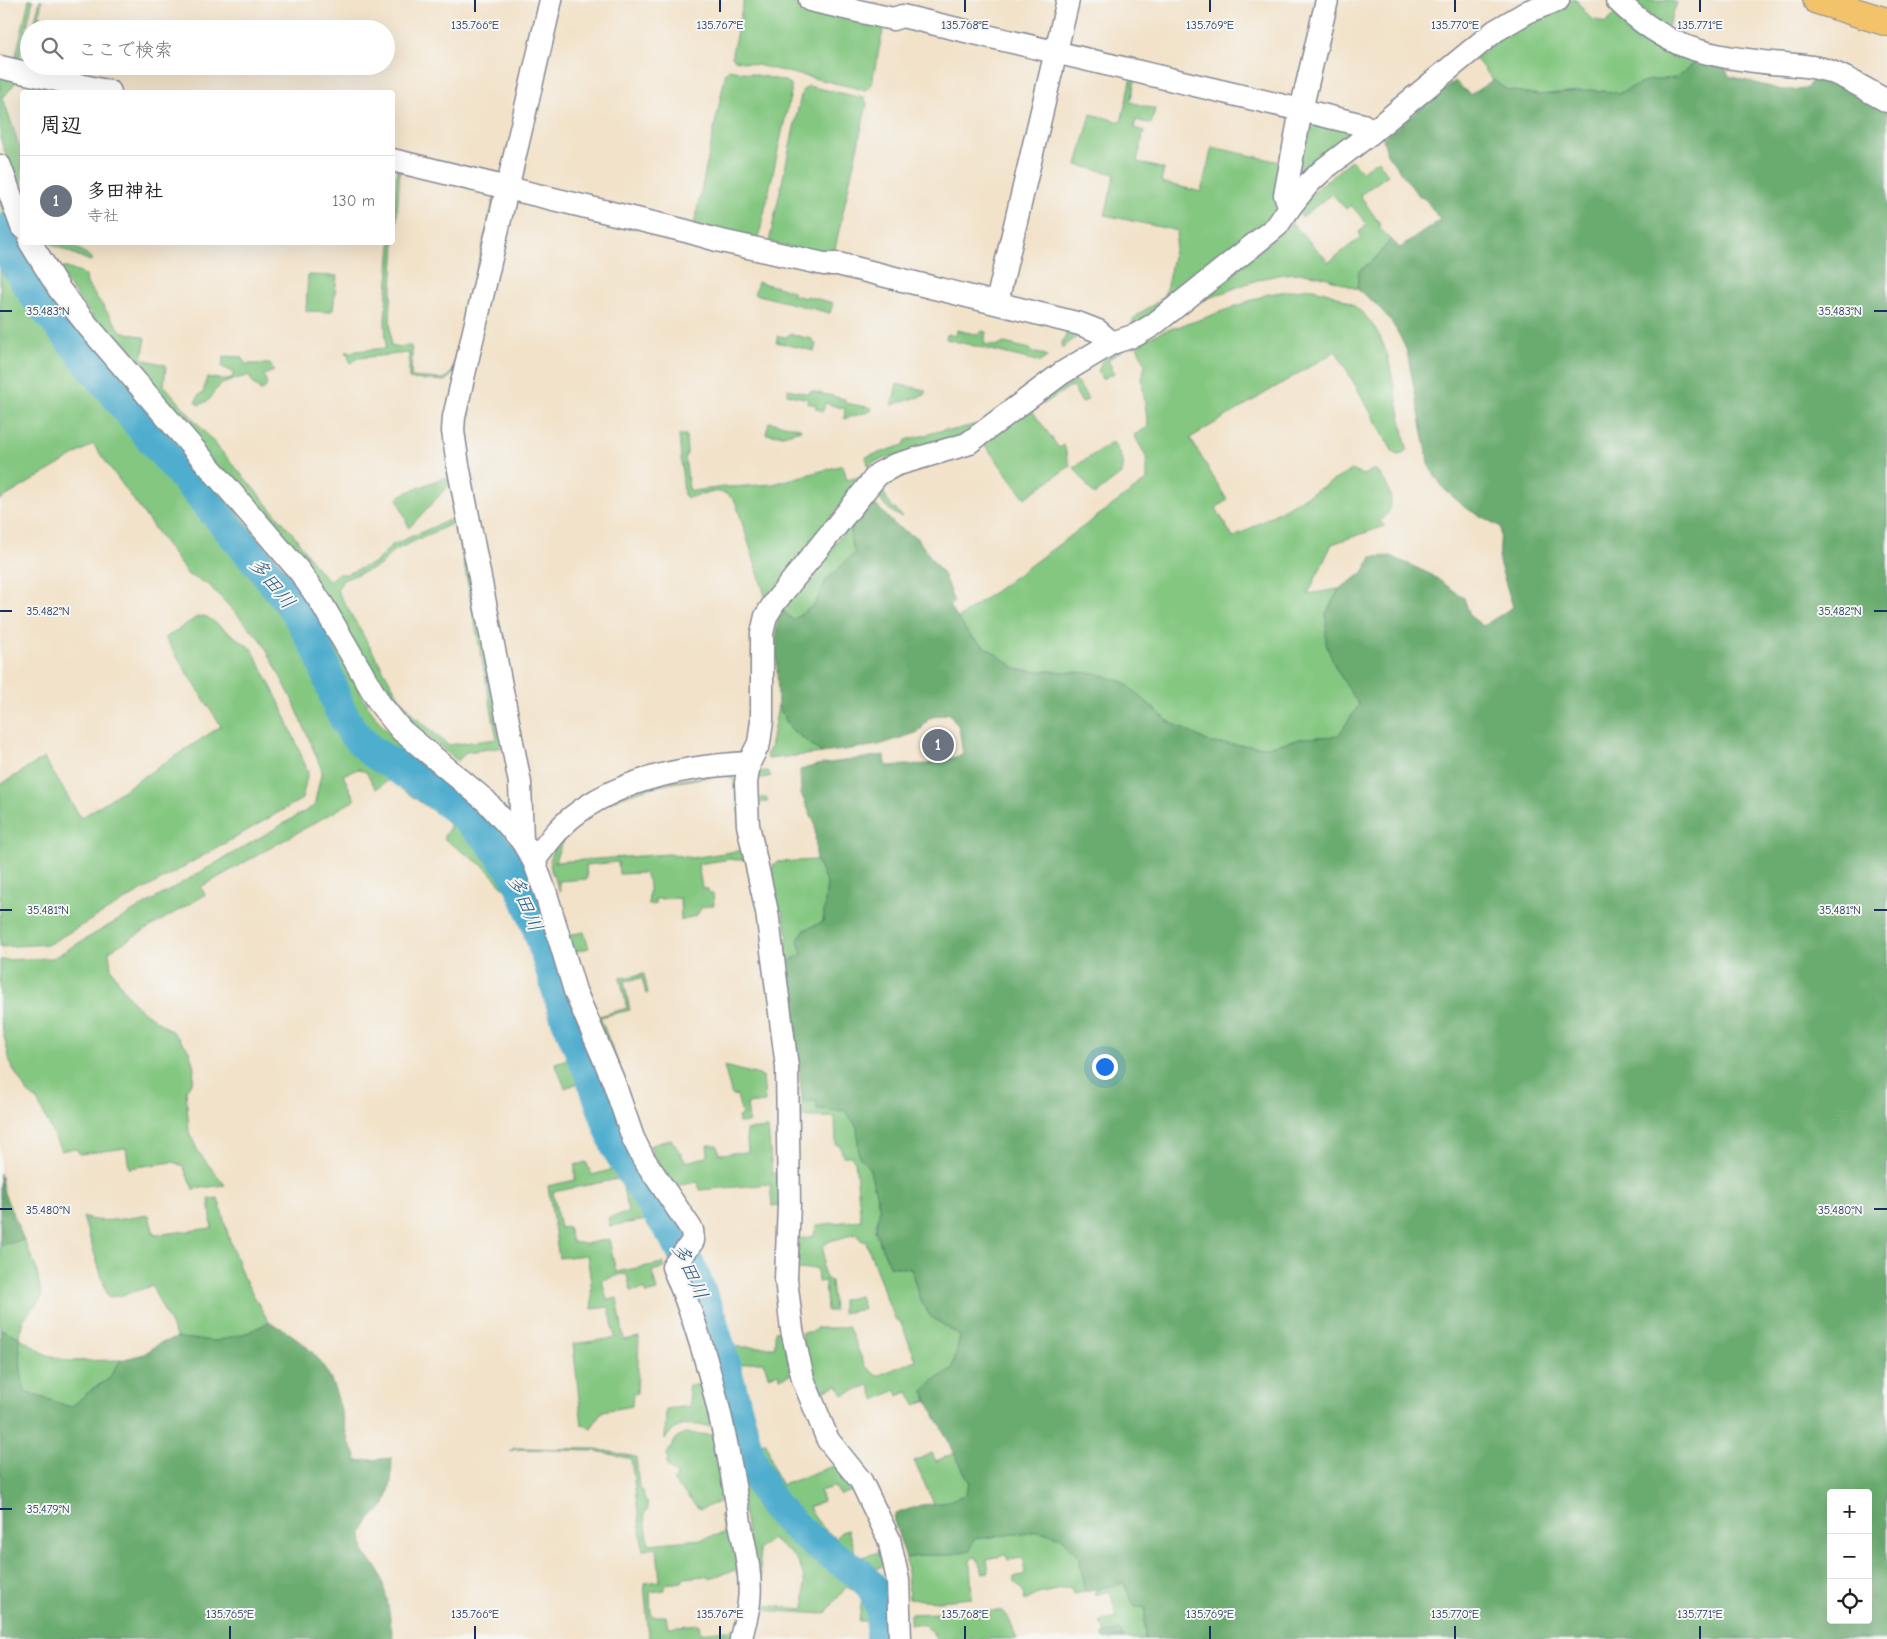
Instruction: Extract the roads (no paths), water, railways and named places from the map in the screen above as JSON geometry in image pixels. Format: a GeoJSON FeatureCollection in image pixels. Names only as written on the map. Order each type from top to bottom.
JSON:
{"type":"FeatureCollection","features":[{"type":"Feature","properties":{"kind":"highway"},"geometry":{"type":"LineString","coordinates":[[1817,0],[1887,22]]}},
{"type":"Feature","properties":{"kind":"street"},"geometry":{"type":"LineString","coordinates":[[522,841],[520,783],[453,431],[459,394],[509,188],[551,0]]}},
{"type":"Feature","properties":{"kind":"street"},"geometry":{"type":"LineString","coordinates":[[810,0],[894,20],[902,16],[1301,110],[1362,126],[1371,133]]}},
{"type":"Feature","properties":{"kind":"street"},"geometry":{"type":"LineString","coordinates":[[997,302],[1068,0]]}},
{"type":"Feature","properties":{"kind":"street"},"geometry":{"type":"LineString","coordinates":[[1290,207],[1285,195],[1301,110],[1327,0]]}},
{"type":"Feature","properties":{"kind":"street"},"geometry":{"type":"LineString","coordinates":[[900,1639],[898,1580],[889,1539],[861,1481],[828,1440],[803,1379],[793,1339],[786,1279],[789,1204],[787,1067],[767,912],[748,825],[746,783],[749,763],[759,743],[761,728],[762,633],[766,616],[860,494],[878,474],[895,465],[967,444],[1062,373],[1112,344],[1153,326],[1277,226],[1309,183],[1324,169],[1371,133],[1526,5],[1558,0]]}},
{"type":"Feature","properties":{"kind":"street"},"geometry":{"type":"LineString","coordinates":[[1617,0],[1651,30],[1688,48],[1710,54],[1828,71],[1887,101]]}},
{"type":"Feature","properties":{"kind":"street"},"geometry":{"type":"LineString","coordinates":[[0,67],[20,72]]}},
{"type":"Feature","properties":{"kind":"street"},"geometry":{"type":"LineString","coordinates":[[35,75],[101,90]]}},
{"type":"Feature","properties":{"kind":"street"},"geometry":{"type":"LineString","coordinates":[[395,161],[717,240],[824,264],[838,264],[997,302],[1080,324],[1098,331],[1112,344]]}},
{"type":"Feature","properties":{"kind":"street"},"geometry":{"type":"LineString","coordinates":[[0,166],[20,221]]}},
{"type":"Feature","properties":{"kind":"street"},"geometry":{"type":"LineString","coordinates":[[32,245],[59,289],[88,326],[300,572],[322,604],[380,704],[401,730],[486,801],[522,841],[534,861],[546,894],[575,991],[612,1080],[633,1138],[643,1158],[692,1230],[693,1241],[673,1267],[683,1291],[709,1371],[734,1483],[749,1576],[749,1602],[741,1639]]}},
{"type":"Feature","properties":{"kind":"street"},"geometry":{"type":"LineString","coordinates":[[534,861],[556,831],[571,818],[586,806],[628,785],[656,776],[749,763]]}},
{"type":"Feature","properties":{"kind":"waterway","name":"多田川"},"geometry":{"type":"LineString","coordinates":[[0,230],[15,264],[37,298],[149,436],[265,571],[296,611],[320,654],[339,708],[353,733],[371,751],[423,784],[455,808],[488,838],[516,875],[536,922],[566,1017],[592,1078],[617,1148],[676,1239],[694,1276],[710,1316],[747,1449],[765,1491],[776,1508],[795,1527],[820,1547],[860,1574],[872,1587],[879,1601],[882,1616],[881,1639]]}},
{"type":"Feature","properties":{"kind":"place","name":"多田神社"},"geometry":{"type":"Point","coordinates":[938,745]}}]}
